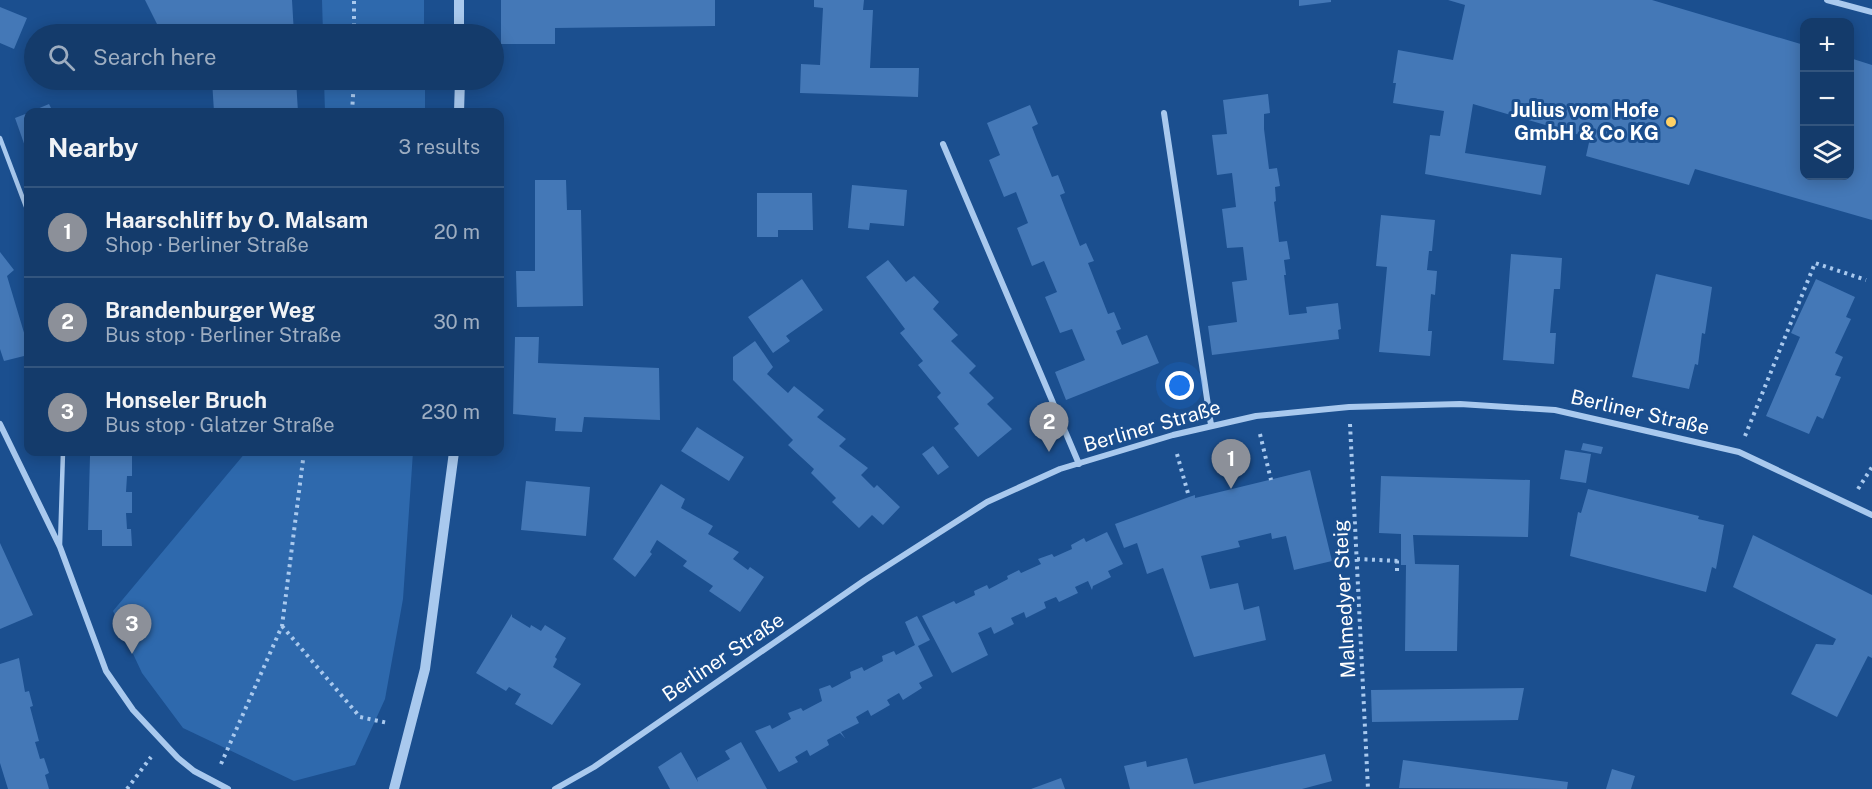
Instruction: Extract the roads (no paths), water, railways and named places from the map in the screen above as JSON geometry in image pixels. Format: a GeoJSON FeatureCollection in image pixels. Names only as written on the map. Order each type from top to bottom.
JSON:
{"type":"FeatureCollection","features":[{"type":"Feature","properties":{"kind":"street"},"geometry":{"type":"LineString","coordinates":[[459,0],[459,24]]}},
{"type":"Feature","properties":{"kind":"street"},"geometry":{"type":"LineString","coordinates":[[1827,0],[1872,12]]}},
{"type":"Feature","properties":{"kind":"street"},"geometry":{"type":"LineString","coordinates":[[459,108],[460,90]]}},
{"type":"Feature","properties":{"kind":"street"},"geometry":{"type":"LineString","coordinates":[[1164,113],[1211,425]]}},
{"type":"Feature","properties":{"kind":"street"},"geometry":{"type":"LineString","coordinates":[[944,144],[1079,464]]}},
{"type":"Feature","properties":{"kind":"street","name":"Berliner Straße"},"geometry":{"type":"LineString","coordinates":[[555,789],[594,767],[865,580],[987,502],[1060,469],[1211,425],[1256,416],[1349,406],[1460,404],[1555,410],[1739,452],[1850,502],[1872,515]]}},
{"type":"Feature","properties":{"kind":"street"},"geometry":{"type":"LineString","coordinates":[[0,423],[60,547],[106,671],[133,710],[162,742],[194,771],[228,789]]}},
{"type":"Feature","properties":{"kind":"street"},"geometry":{"type":"LineString","coordinates":[[394,789],[425,669],[453,456]]}},
{"type":"Feature","properties":{"kind":"lane"},"geometry":{"type":"LineString","coordinates":[[0,138],[24,201]]}},
{"type":"Feature","properties":{"kind":"lane"},"geometry":{"type":"LineString","coordinates":[[60,547],[63,456]]}},
{"type":"Feature","properties":{"kind":"place","name":"Julius vom Hofe GmbH & Co KG"},"geometry":{"type":"Point","coordinates":[1671,122]}},
{"type":"Feature","properties":{"kind":"place","name":"Brandenburger Weg"},"geometry":{"type":"Point","coordinates":[1049,452]}},
{"type":"Feature","properties":{"kind":"place","name":"Haarschliff by O. Malsam"},"geometry":{"type":"Point","coordinates":[1231,489]}},
{"type":"Feature","properties":{"kind":"place","name":"Honseler Bruch"},"geometry":{"type":"Point","coordinates":[132,654]}}]}
